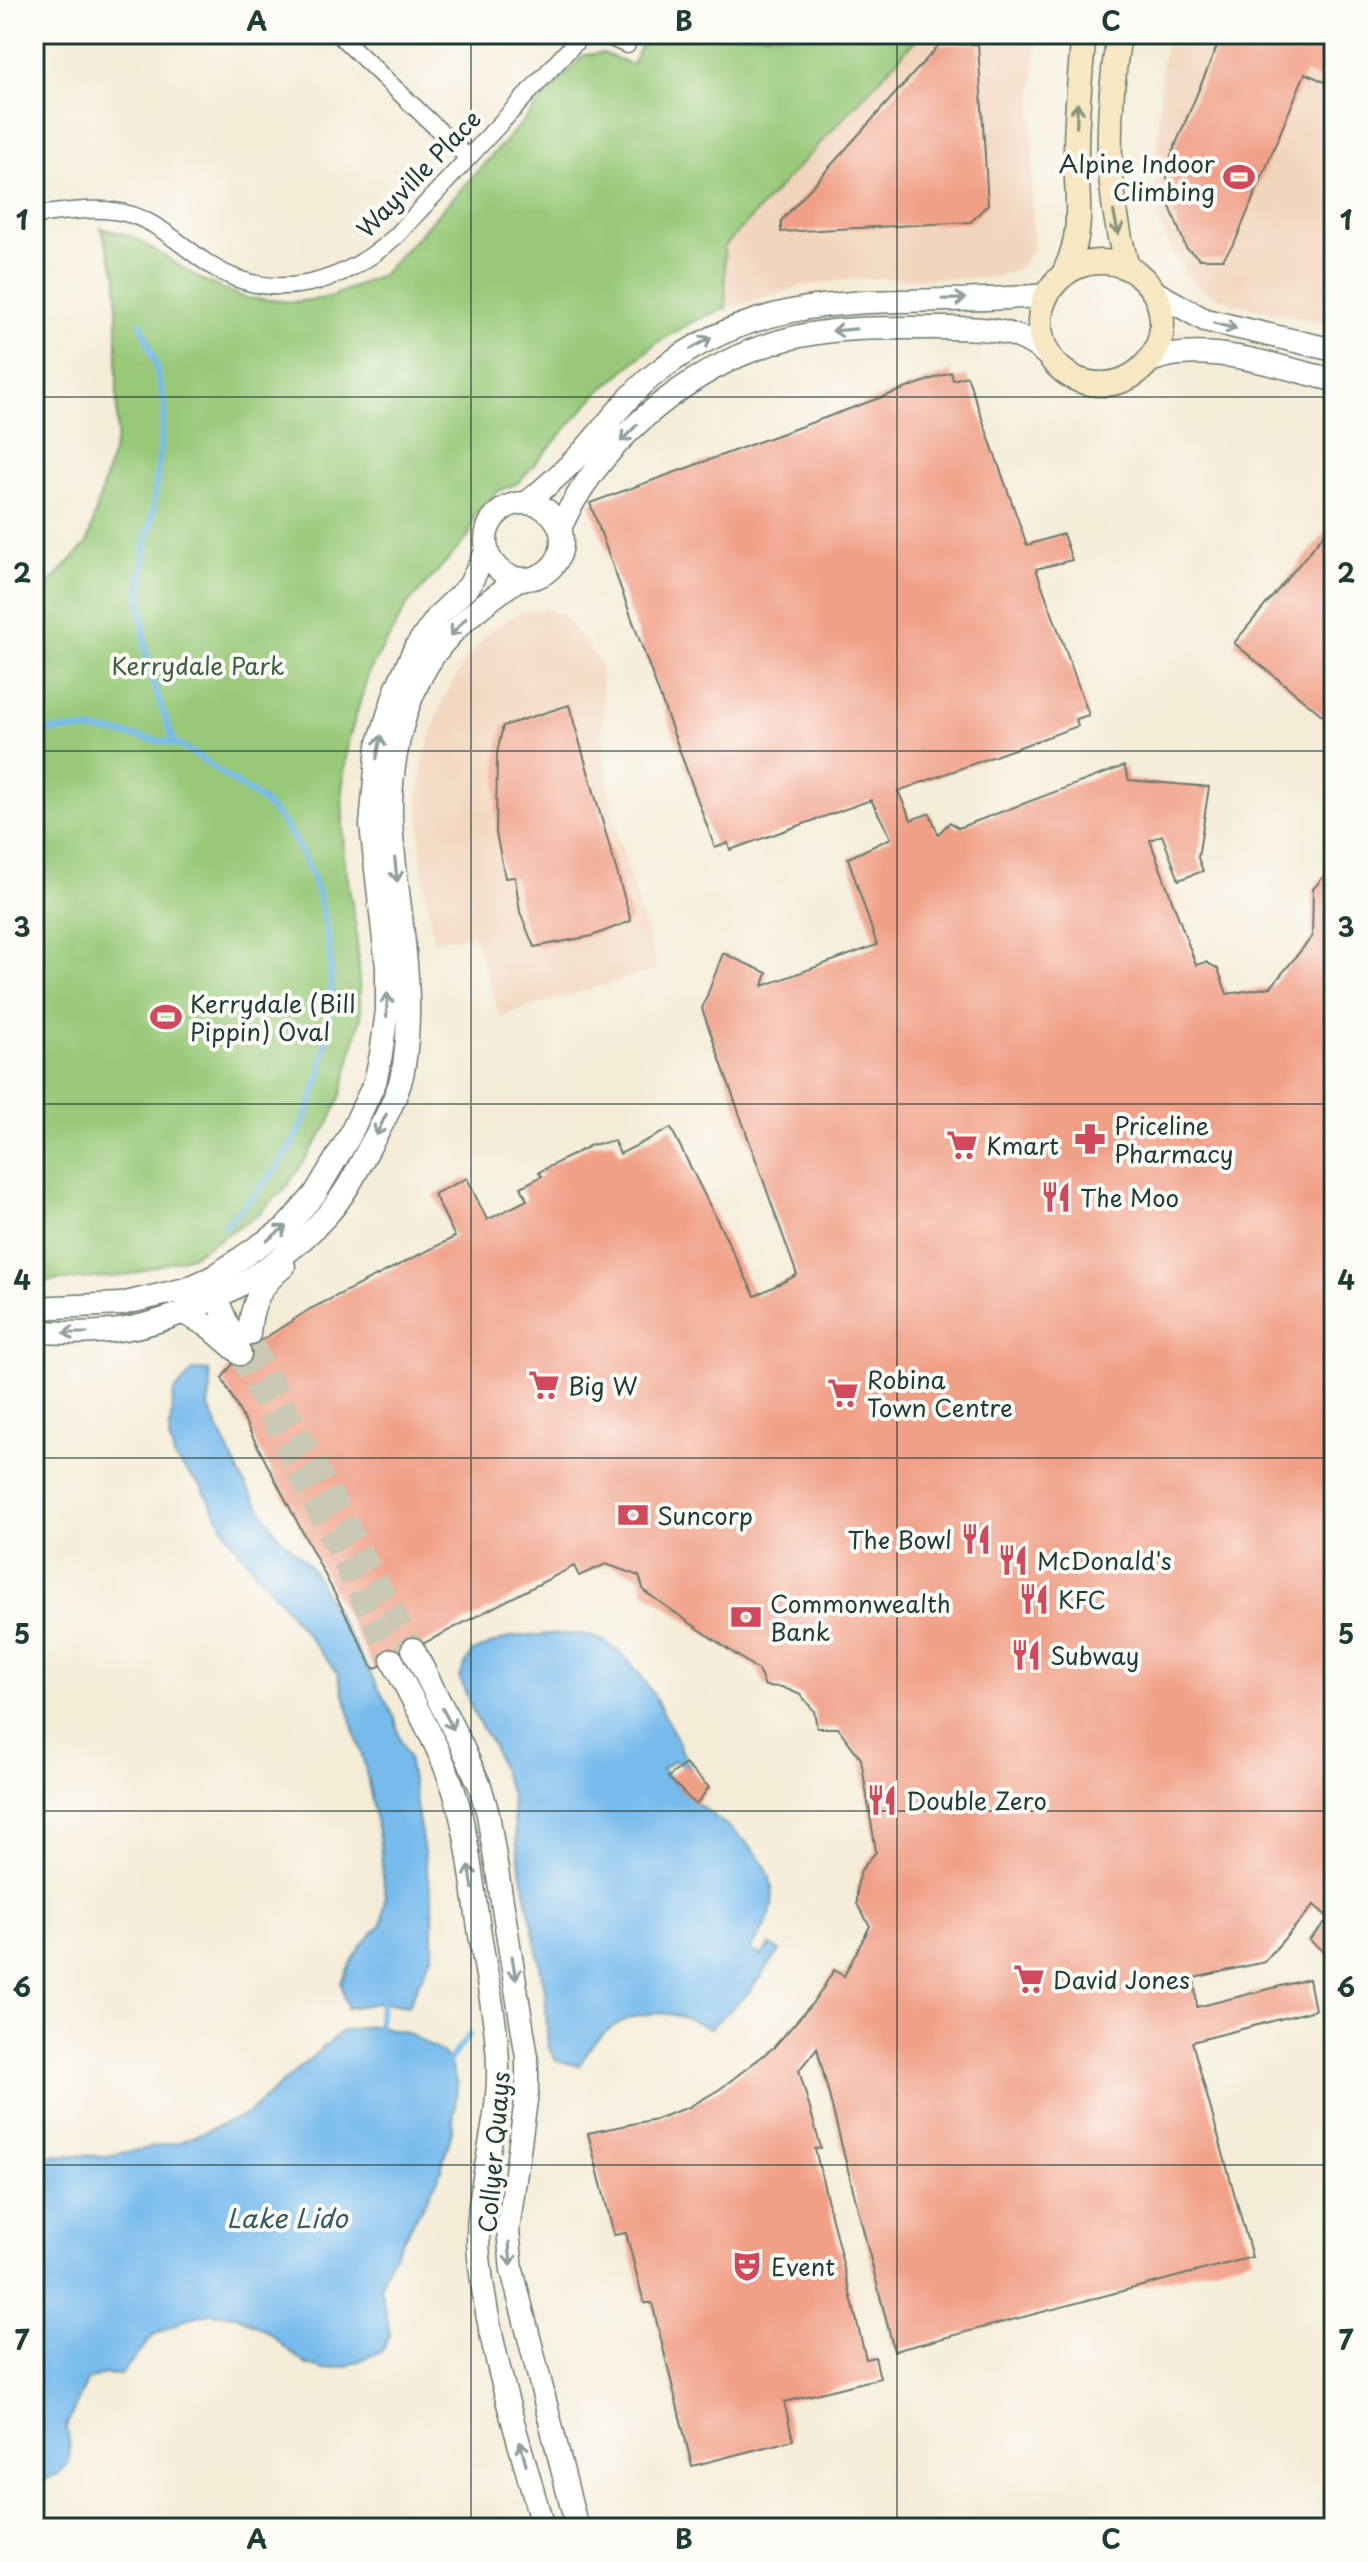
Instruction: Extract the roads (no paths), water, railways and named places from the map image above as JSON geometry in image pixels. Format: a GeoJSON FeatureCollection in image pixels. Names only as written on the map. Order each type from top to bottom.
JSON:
{"type":"FeatureCollection","features":[{"type":"Feature","properties":{"kind":"main road"},"geometry":{"type":"LineString","coordinates":[[1064,274],[1077,243],[1076,153],[1084,34]]}},
{"type":"Feature","properties":{"kind":"main road"},"geometry":{"type":"LineString","coordinates":[[1119,34],[1111,93],[1109,149],[1113,213],[1127,267]]}},
{"type":"Feature","properties":{"kind":"main road"},"geometry":{"type":"LineString","coordinates":[[1111,262],[1127,267],[1155,292],[1163,327],[1159,345],[1150,361],[1130,378],[1098,385],[1082,382],[1065,373],[1052,360],[1040,328],[1041,311],[1046,295],[1064,274],[1078,265],[1111,262]]}},
{"type":"Feature","properties":{"kind":"street"},"geometry":{"type":"LineString","coordinates":[[338,34],[467,157]]}},
{"type":"Feature","properties":{"kind":"street","name":"Wayville Place"},"geometry":{"type":"LineString","coordinates":[[34,215],[99,210],[129,214],[155,225],[225,273],[269,284],[320,282],[374,255],[396,236],[583,34]]}},
{"type":"Feature","properties":{"kind":"street"},"geometry":{"type":"LineString","coordinates":[[602,34],[627,45]]}},
{"type":"Feature","properties":{"kind":"street"},"geometry":{"type":"LineString","coordinates":[[1155,292],[1205,320],[1334,350]]}},
{"type":"Feature","properties":{"kind":"street"},"geometry":{"type":"LineString","coordinates":[[519,579],[499,569],[487,550],[486,538],[495,515],[505,507],[528,502],[557,478],[656,373],[702,342],[745,322],[824,304],[1046,295]]}},
{"type":"Feature","properties":{"kind":"street"},"geometry":{"type":"LineString","coordinates":[[560,528],[571,503],[593,474],[642,420],[702,375],[746,352],[778,341],[871,328],[980,328],[1003,331],[1029,341],[1052,360]]}},
{"type":"Feature","properties":{"kind":"street"},"geometry":{"type":"LineString","coordinates":[[1150,361],[1179,354],[1202,354],[1241,359],[1334,380]]}},
{"type":"Feature","properties":{"kind":"street"},"geometry":{"type":"LineString","coordinates":[[34,1332],[92,1333],[124,1329],[182,1312],[298,1242],[329,1212],[354,1176],[395,1095],[404,1066],[407,980],[391,808],[396,759],[409,709],[432,658],[445,642],[473,612],[519,579],[539,576],[555,564],[563,545],[560,528],[548,510],[528,502]]}},
{"type":"Feature","properties":{"kind":"street"},"geometry":{"type":"LineString","coordinates":[[34,1308],[121,1304],[186,1289],[219,1289],[285,1228],[315,1194],[364,1110],[375,1082],[385,1033],[388,982],[371,825],[378,746],[397,687],[415,648],[439,615],[469,586],[487,550]]}},
{"type":"Feature","properties":{"kind":"street"},"geometry":{"type":"LineString","coordinates":[[247,1344],[251,1308],[269,1280],[295,1257],[298,1242]]}},
{"type":"Feature","properties":{"kind":"street"},"geometry":{"type":"LineString","coordinates":[[219,1289],[247,1344]]}},
{"type":"Feature","properties":{"kind":"street"},"geometry":{"type":"LineString","coordinates":[[182,1312],[247,1344]]}},
{"type":"Feature","properties":{"kind":"street","name":"Collyer Quays"},"geometry":{"type":"LineString","coordinates":[[413,1649],[480,1786],[493,1838],[527,2057],[527,2093],[508,2230],[512,2270],[577,2528]]}},
{"type":"Feature","properties":{"kind":"street","name":"Collyer Quays"},"geometry":{"type":"LineString","coordinates":[[392,1660],[448,1771],[464,1835],[498,2074],[494,2124],[479,2217],[479,2256],[497,2358],[543,2528]]}},
{"type":"Feature","properties":{"kind":"water"},"geometry":{"type":"Polygon","coordinates":[[[194,1370],[209,1371],[211,1388],[208,1406],[243,1481],[277,1534],[310,1566],[395,1718],[408,1757],[433,1907],[433,1953],[408,2006],[382,2002],[347,2008],[341,1982],[360,1947],[382,1924],[385,1897],[380,1842],[365,1766],[338,1674],[230,1539],[202,1487],[175,1459],[169,1438],[174,1392],[194,1370]]]}},
{"type":"Feature","properties":{"kind":"water"},"geometry":{"type":"Polygon","coordinates":[[[584,1635],[607,1643],[639,1673],[664,1714],[692,1772],[674,1760],[662,1769],[676,1786],[734,1831],[765,1865],[772,1886],[771,1910],[751,1949],[761,1956],[770,1945],[780,1951],[747,1994],[709,2029],[671,2015],[635,2016],[604,2034],[579,2066],[556,2060],[548,2047],[545,1990],[519,1859],[511,1795],[493,1746],[475,1716],[459,1677],[472,1652],[511,1637],[584,1635]]]}},
{"type":"Feature","properties":{"kind":"water","name":"Lake Lido"},"geometry":{"type":"Polygon","coordinates":[[[378,2026],[407,2033],[442,2053],[452,2068],[457,2086],[452,2131],[438,2179],[389,2263],[380,2287],[390,2335],[382,2351],[347,2366],[324,2370],[305,2364],[266,2331],[236,2315],[209,2313],[185,2319],[153,2336],[120,2375],[104,2374],[87,2381],[66,2426],[70,2447],[67,2464],[56,2475],[34,2481],[34,2155],[106,2156],[180,2142],[247,2114],[341,2032],[378,2026]]]}},
{"type":"Feature","properties":{"kind":"waterway"},"geometry":{"type":"LineString","coordinates":[[141,323],[155,362],[165,406],[140,594],[148,669],[175,745]]}},
{"type":"Feature","properties":{"kind":"waterway"},"geometry":{"type":"LineString","coordinates":[[34,732],[105,732],[184,748],[252,794],[277,816],[293,838],[316,887],[331,968],[329,1022],[319,1076],[293,1144],[262,1186],[223,1227]]}},
{"type":"Feature","properties":{"kind":"waterway"},"geometry":{"type":"LineString","coordinates":[[378,2026],[382,2002]]}},
{"type":"Feature","properties":{"kind":"waterway"},"geometry":{"type":"LineString","coordinates":[[448,2062],[469,2035]]}},
{"type":"Feature","properties":{"kind":"tunnel"},"geometry":{"type":"LineString","coordinates":[[253,1345],[413,1649]]}},
{"type":"Feature","properties":{"kind":"tunnel"},"geometry":{"type":"LineString","coordinates":[[240,1354],[392,1660]]}},
{"type":"Feature","properties":{"kind":"place","name":"Alpine Indoor Climbing"},"geometry":{"type":"Point","coordinates":[1239,177]}},
{"type":"Feature","properties":{"kind":"place","name":"Kerrydale (Bill Pippin) Oval"},"geometry":{"type":"Point","coordinates":[166,1017]}},
{"type":"Feature","properties":{"kind":"place","name":"Priceline Pharmacy"},"geometry":{"type":"Point","coordinates":[1090,1139]}},
{"type":"Feature","properties":{"kind":"place","name":"Kmart"},"geometry":{"type":"Point","coordinates":[962,1145]}},
{"type":"Feature","properties":{"kind":"place","name":"The Moo"},"geometry":{"type":"Point","coordinates":[1056,1197]}},
{"type":"Feature","properties":{"kind":"place","name":"Big W"},"geometry":{"type":"Point","coordinates":[544,1385]}},
{"type":"Feature","properties":{"kind":"place","name":"Robina Town Centre"},"geometry":{"type":"Point","coordinates":[843,1393]}},
{"type":"Feature","properties":{"kind":"place","name":"Suncorp"},"geometry":{"type":"Point","coordinates":[633,1515]}},
{"type":"Feature","properties":{"kind":"place","name":"The Bowl"},"geometry":{"type":"Point","coordinates":[976,1539]}},
{"type":"Feature","properties":{"kind":"place","name":"McDonald's"},"geometry":{"type":"Point","coordinates":[1013,1560]}},
{"type":"Feature","properties":{"kind":"place","name":"KFC"},"geometry":{"type":"Point","coordinates":[1034,1599]}},
{"type":"Feature","properties":{"kind":"place","name":"Commonwealth Bank"},"geometry":{"type":"Point","coordinates":[746,1617]}},
{"type":"Feature","properties":{"kind":"place","name":"Subway"},"geometry":{"type":"Point","coordinates":[1026,1655]}},
{"type":"Feature","properties":{"kind":"place","name":"Double Zero"},"geometry":{"type":"Point","coordinates":[882,1800]}},
{"type":"Feature","properties":{"kind":"place","name":"David Jones"},"geometry":{"type":"Point","coordinates":[1029,1979]}},
{"type":"Feature","properties":{"kind":"place","name":"Event"},"geometry":{"type":"Point","coordinates":[747,2266]}},
{"type":"Feature","properties":{"kind":"park label","name":"Kerrydale Park"},"geometry":{"type":"Point","coordinates":[198,665]}}]}
